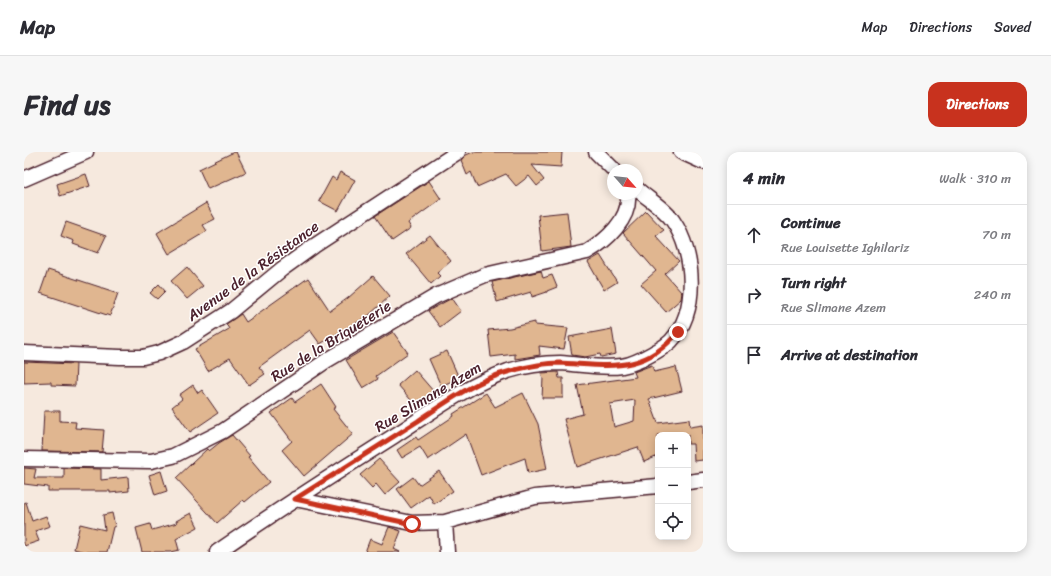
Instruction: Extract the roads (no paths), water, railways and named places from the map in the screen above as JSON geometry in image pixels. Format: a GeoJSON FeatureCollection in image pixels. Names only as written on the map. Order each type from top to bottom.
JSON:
{"type":"FeatureCollection","features":[{"type":"Feature","properties":{"kind":"street"},"geometry":{"type":"LineString","coordinates":[[24,179],[86,152]]}},
{"type":"Feature","properties":{"kind":"street","name":"Avenue de la Résistance"},"geometry":{"type":"LineString","coordinates":[[24,353],[143,357],[159,353],[183,342],[231,312],[282,269],[314,246],[458,152]]}},
{"type":"Feature","properties":{"kind":"street"},"geometry":{"type":"LineString","coordinates":[[596,152],[608,164]]}},
{"type":"Feature","properties":{"kind":"street"},"geometry":{"type":"LineString","coordinates":[[681,152],[703,162]]}},
{"type":"Feature","properties":{"kind":"street","name":"Rue Slimane Azem"},"geometry":{"type":"LineString","coordinates":[[217,552],[295,499],[438,407],[480,383],[502,374],[531,366],[557,363],[622,366],[643,359],[670,343],[678,332],[686,313],[691,282],[689,257],[683,236],[672,219],[643,194]]}},
{"type":"Feature","properties":{"kind":"street","name":"Rue de la Briqueterie"},"geometry":{"type":"LineString","coordinates":[[24,459],[151,461],[173,456],[223,431],[326,361],[436,296],[484,275],[565,257],[591,249],[601,243],[615,230],[626,210],[627,200]]}},
{"type":"Feature","properties":{"kind":"street"},"geometry":{"type":"LineString","coordinates":[[691,482],[703,480]]}},
{"type":"Feature","properties":{"kind":"street"},"geometry":{"type":"LineString","coordinates":[[295,499],[412,524],[445,522],[535,497],[655,486]]}},
{"type":"Feature","properties":{"kind":"street"},"geometry":{"type":"LineString","coordinates":[[445,522],[447,552]]}}]}
